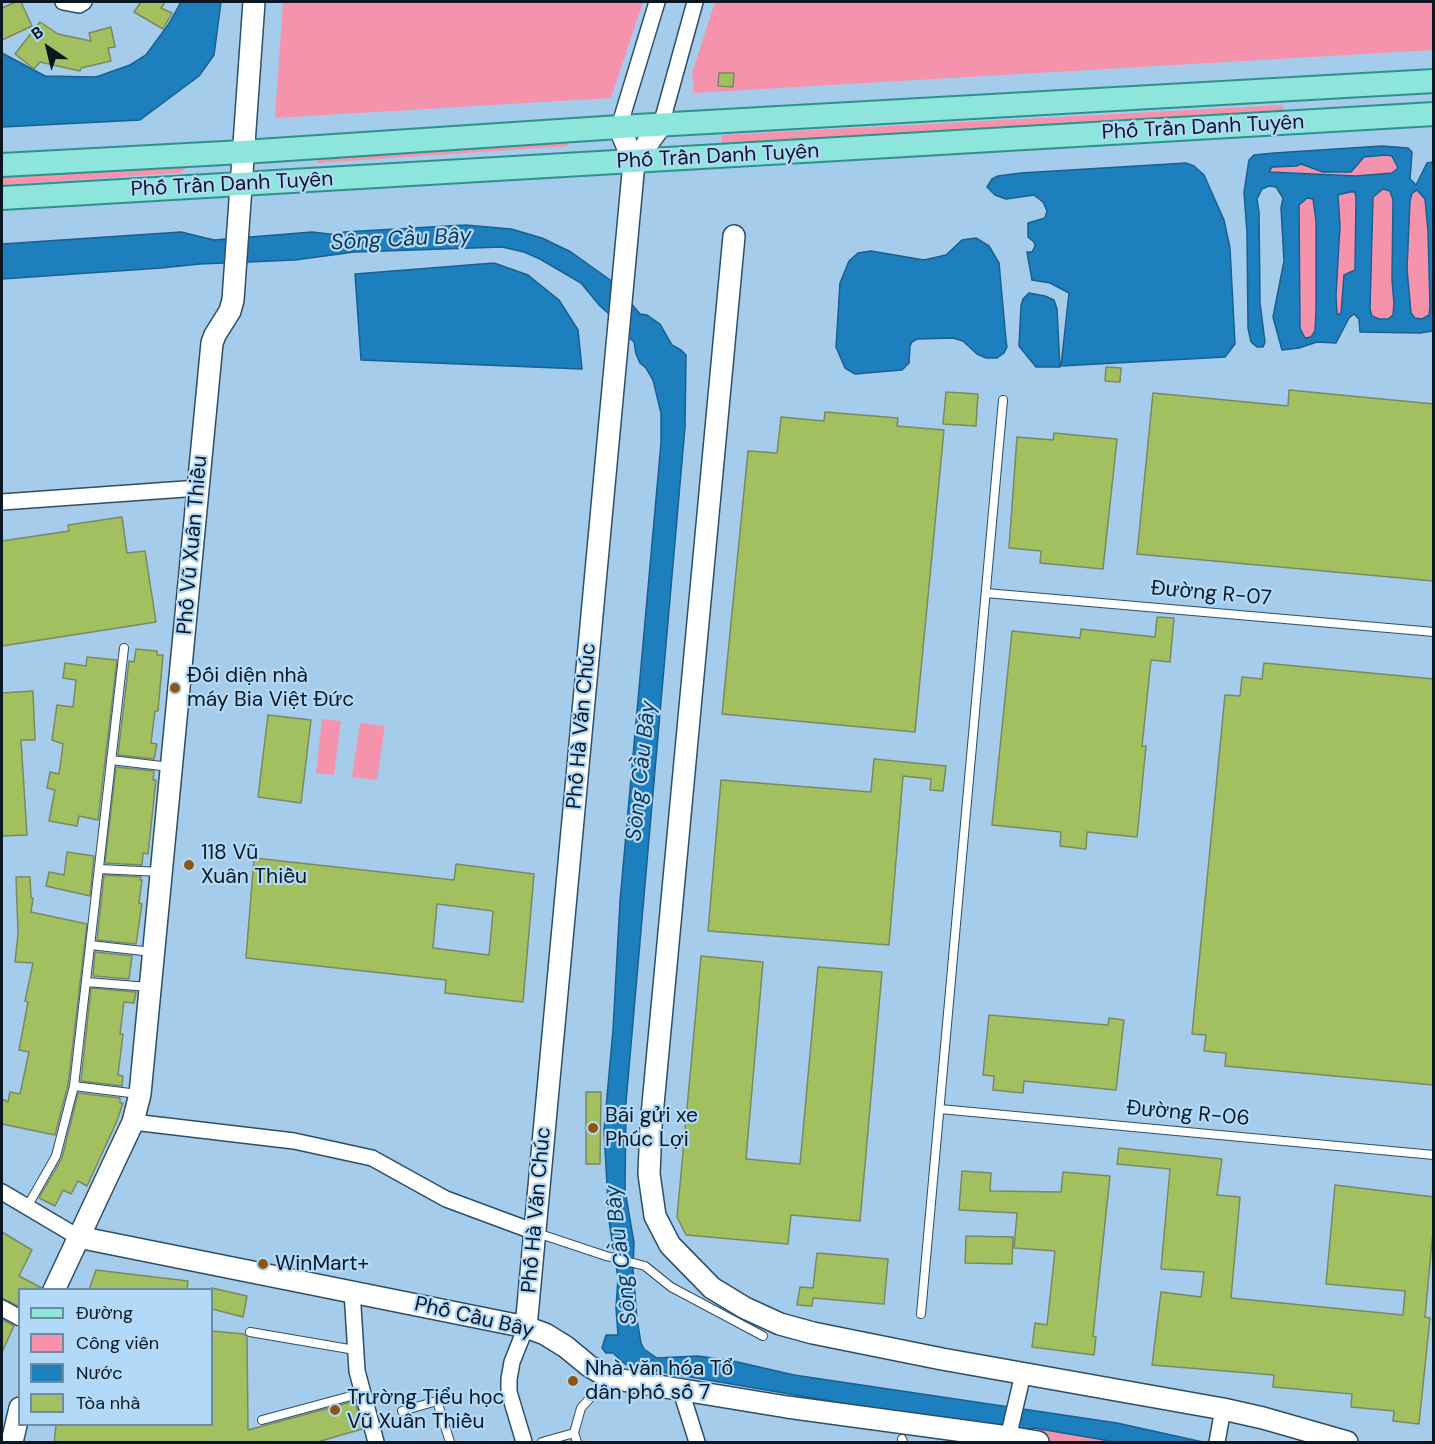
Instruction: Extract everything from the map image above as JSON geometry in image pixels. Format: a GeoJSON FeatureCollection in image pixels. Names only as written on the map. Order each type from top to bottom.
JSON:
{"type":"FeatureCollection","features":[{"type":"Feature","properties":{"kind":"main road","name":"Phố Trần Danh Tuyên"},"geometry":{"type":"LineString","coordinates":[[2,165],[243,152],[619,127],[1434,81]]}},
{"type":"Feature","properties":{"kind":"main road"},"geometry":{"type":"LineString","coordinates":[[1337,87],[1339,120]]}},
{"type":"Feature","properties":{"kind":"main road","name":"Phố Trần Danh Tuyên"},"geometry":{"type":"LineString","coordinates":[[2,198],[1434,114]]}},
{"type":"Feature","properties":{"kind":"street"},"geometry":{"type":"LineString","coordinates":[[63,2],[79,5],[84,2]]}},
{"type":"Feature","properties":{"kind":"street","name":"Phố Vũ Xuân Thiều"},"geometry":{"type":"LineString","coordinates":[[55,1288],[133,1122],[140,1094],[212,343],[231,310],[235,273],[254,2]]}},
{"type":"Feature","properties":{"kind":"street"},"geometry":{"type":"LineString","coordinates":[[619,127],[657,2]]}},
{"type":"Feature","properties":{"kind":"street"},"geometry":{"type":"LineString","coordinates":[[634,162],[661,125],[695,2]]}},
{"type":"Feature","properties":{"kind":"street","name":"Phố Hà Văn Chúc"},"geometry":{"type":"LineString","coordinates":[[526,1327],[634,162],[619,127]]}},
{"type":"Feature","properties":{"kind":"street"},"geometry":{"type":"LineString","coordinates":[[734,236],[651,1126],[649,1174],[655,1216],[670,1245],[712,1288],[745,1308],[780,1324],[1021,1383],[1223,1409],[1263,1418],[1347,1443]]}},
{"type":"Feature","properties":{"kind":"street"},"geometry":{"type":"LineString","coordinates":[[2,502],[199,488]]}},
{"type":"Feature","properties":{"kind":"street"},"geometry":{"type":"LineString","coordinates":[[133,1122],[294,1141],[372,1158],[446,1198],[535,1232]]}},
{"type":"Feature","properties":{"kind":"street"},"geometry":{"type":"LineString","coordinates":[[2,1192],[78,1237]]}},
{"type":"Feature","properties":{"kind":"street","name":"Phố Cầu Bây"},"geometry":{"type":"LineString","coordinates":[[78,1237],[526,1327],[545,1334],[566,1347],[589,1366],[610,1378],[681,1391],[1038,1443]]}},
{"type":"Feature","properties":{"kind":"street"},"geometry":{"type":"LineString","coordinates":[[352,1291],[355,1350],[362,1392],[376,1443]]}},
{"type":"Feature","properties":{"kind":"street"},"geometry":{"type":"LineString","coordinates":[[2,1308],[18,1317]]}},
{"type":"Feature","properties":{"kind":"street"},"geometry":{"type":"LineString","coordinates":[[524,1443],[509,1392],[508,1379],[526,1327]]}},
{"type":"Feature","properties":{"kind":"street"},"geometry":{"type":"LineString","coordinates":[[1008,1440],[1021,1383]]}},
{"type":"Feature","properties":{"kind":"street"},"geometry":{"type":"LineString","coordinates":[[681,1391],[697,1443]]}},
{"type":"Feature","properties":{"kind":"street"},"geometry":{"type":"LineString","coordinates":[[1217,1442],[1223,1409]]}},
{"type":"Feature","properties":{"kind":"street"},"geometry":{"type":"LineString","coordinates":[[12,1443],[18,1417]]}},
{"type":"Feature","properties":{"kind":"lane"},"geometry":{"type":"LineString","coordinates":[[921,1314],[1003,400]]}},
{"type":"Feature","properties":{"kind":"lane","name":"Đường R-07"},"geometry":{"type":"LineString","coordinates":[[986,593],[1434,632]]}},
{"type":"Feature","properties":{"kind":"lane"},"geometry":{"type":"LineString","coordinates":[[27,1207],[56,1156],[74,1086],[124,648]]}},
{"type":"Feature","properties":{"kind":"lane"},"geometry":{"type":"LineString","coordinates":[[111,760],[172,767]]}},
{"type":"Feature","properties":{"kind":"lane"},"geometry":{"type":"LineString","coordinates":[[99,869],[162,872]]}},
{"type":"Feature","properties":{"kind":"lane"},"geometry":{"type":"LineString","coordinates":[[90,945],[154,952]]}},
{"type":"Feature","properties":{"kind":"lane"},"geometry":{"type":"LineString","coordinates":[[86,982],[150,987]]}},
{"type":"Feature","properties":{"kind":"lane"},"geometry":{"type":"LineString","coordinates":[[74,1086],[140,1094]]}},
{"type":"Feature","properties":{"kind":"lane","name":"Đường R-06"},"geometry":{"type":"LineString","coordinates":[[940,1108],[1434,1155]]}},
{"type":"Feature","properties":{"kind":"lane"},"geometry":{"type":"LineString","coordinates":[[535,1232],[606,1256],[645,1266],[671,1287],[763,1336]]}},
{"type":"Feature","properties":{"kind":"lane"},"geometry":{"type":"LineString","coordinates":[[250,1332],[355,1350]]}},
{"type":"Feature","properties":{"kind":"lane"},"geometry":{"type":"LineString","coordinates":[[577,1443],[574,1433],[581,1408],[610,1378]]}},
{"type":"Feature","properties":{"kind":"lane"},"geometry":{"type":"LineString","coordinates":[[262,1420],[362,1392]]}},
{"type":"Feature","properties":{"kind":"lane"},"geometry":{"type":"LineString","coordinates":[[402,1411],[437,1401],[450,1443]]}},
{"type":"Feature","properties":{"kind":"lane"},"geometry":{"type":"LineString","coordinates":[[542,1443],[574,1433]]}},
{"type":"Feature","properties":{"kind":"green space"},"geometry":{"type":"Polygon","coordinates":[[[283,2],[643,2],[611,98],[275,118],[283,2]]]}},
{"type":"Feature","properties":{"kind":"green space"},"geometry":{"type":"Polygon","coordinates":[[[715,2],[1433,2],[1433,50],[694,93],[692,73],[715,2]]]}},
{"type":"Feature","properties":{"kind":"green space"},"geometry":{"type":"Polygon","coordinates":[[[1283,105],[1284,113],[722,143],[722,135],[1283,105]]]}},
{"type":"Feature","properties":{"kind":"green space"},"geometry":{"type":"Polygon","coordinates":[[[567,139],[568,146],[317,163],[317,153],[567,139]]]}},
{"type":"Feature","properties":{"kind":"green space"},"geometry":{"type":"Polygon","coordinates":[[[1386,155],[1392,156],[1398,168],[1392,173],[1318,176],[1293,172],[1269,172],[1272,167],[1301,164],[1309,168],[1386,155]]]}},
{"type":"Feature","properties":{"kind":"green space"},"geometry":{"type":"Polygon","coordinates":[[[183,165],[185,169],[180,173],[2,185],[2,176],[183,165]]]}},
{"type":"Feature","properties":{"kind":"green space"},"geometry":{"type":"Polygon","coordinates":[[[1383,189],[1391,191],[1393,200],[1394,315],[1388,319],[1372,316],[1370,309],[1373,197],[1383,189]]]}},
{"type":"Feature","properties":{"kind":"green space"},"geometry":{"type":"Polygon","coordinates":[[[1417,190],[1425,198],[1428,232],[1430,306],[1429,315],[1422,319],[1415,318],[1411,313],[1407,269],[1410,201],[1412,193],[1417,190]]]}},
{"type":"Feature","properties":{"kind":"green space"},"geometry":{"type":"Polygon","coordinates":[[[1355,192],[1356,198],[1355,270],[1349,274],[1341,314],[1337,316],[1340,226],[1338,195],[1355,192]]]}},
{"type":"Feature","properties":{"kind":"green space"},"geometry":{"type":"Polygon","coordinates":[[[1307,198],[1313,199],[1316,221],[1316,311],[1315,331],[1311,337],[1304,338],[1300,328],[1299,204],[1307,198]]]}},
{"type":"Feature","properties":{"kind":"green space"},"geometry":{"type":"Polygon","coordinates":[[[322,719],[341,721],[334,775],[316,773],[322,719]]]}},
{"type":"Feature","properties":{"kind":"green space"},"geometry":{"type":"Polygon","coordinates":[[[360,723],[385,726],[377,780],[352,777],[360,723]]]}},
{"type":"Feature","properties":{"kind":"green space"},"geometry":{"type":"Polygon","coordinates":[[[1034,1428],[1116,1442],[1053,1442],[1019,1438],[1023,1431],[1034,1428]]]}},
{"type":"Feature","properties":{"kind":"water"},"geometry":{"type":"Polygon","coordinates":[[[181,2],[221,2],[214,55],[199,76],[140,120],[2,127],[2,53],[45,76],[96,77],[130,65],[146,55],[168,25],[181,2]]]}},
{"type":"Feature","properties":{"kind":"water"},"geometry":{"type":"Polygon","coordinates":[[[1382,146],[1408,148],[1412,152],[1410,179],[1416,185],[1427,163],[1433,162],[1433,331],[1420,333],[1360,332],[1359,319],[1354,314],[1349,318],[1336,343],[1317,342],[1299,348],[1282,350],[1273,317],[1284,261],[1281,208],[1283,198],[1276,187],[1269,186],[1262,189],[1257,199],[1260,303],[1265,342],[1263,347],[1257,347],[1251,342],[1248,328],[1244,192],[1249,160],[1254,155],[1382,146]],[[1392,156],[1364,157],[1351,172],[1323,172],[1301,164],[1272,167],[1269,172],[1356,176],[1392,173],[1398,168],[1392,156]],[[1383,189],[1373,197],[1370,309],[1372,316],[1388,319],[1393,315],[1394,304],[1393,200],[1390,191],[1383,189]],[[1417,190],[1412,193],[1407,269],[1411,313],[1415,318],[1422,319],[1429,315],[1430,306],[1425,199],[1417,190]],[[1355,192],[1338,195],[1340,226],[1337,315],[1341,313],[1344,275],[1355,270],[1356,198],[1355,192]],[[1307,198],[1299,205],[1300,328],[1305,338],[1311,337],[1315,331],[1316,221],[1313,199],[1307,198]]]}},
{"type":"Feature","properties":{"kind":"water"},"geometry":{"type":"Polygon","coordinates":[[[1186,163],[1194,166],[1204,175],[1224,220],[1230,248],[1235,344],[1225,357],[1061,366],[1069,293],[1050,283],[1032,280],[1027,252],[1032,252],[1035,246],[1028,237],[1028,223],[1045,218],[1047,211],[1043,202],[1034,195],[1006,199],[995,195],[987,187],[992,179],[998,176],[1021,173],[1186,163]]]}},
{"type":"Feature","properties":{"kind":"water","name":"Sông Cầu Bây"},"geometry":{"type":"Polygon","coordinates":[[[465,225],[511,229],[542,238],[571,252],[613,282],[640,314],[647,315],[660,324],[672,345],[686,355],[685,427],[626,1102],[625,1190],[634,1243],[633,1270],[637,1319],[644,1349],[657,1358],[698,1356],[733,1361],[794,1375],[1117,1423],[1203,1442],[1116,1442],[1034,1428],[1023,1431],[912,1415],[632,1367],[613,1353],[606,1353],[602,1348],[606,1335],[618,1335],[616,1308],[618,1278],[609,1221],[604,1130],[613,1030],[620,901],[661,443],[661,413],[653,380],[640,363],[634,342],[620,330],[581,283],[540,259],[524,252],[502,247],[354,252],[295,260],[200,264],[2,279],[2,244],[181,232],[214,240],[312,232],[338,235],[344,232],[465,225]]]}},
{"type":"Feature","properties":{"kind":"water"},"geometry":{"type":"Polygon","coordinates":[[[976,238],[989,246],[999,263],[1007,347],[1004,353],[997,358],[986,358],[977,354],[963,341],[953,338],[917,339],[910,346],[909,363],[902,370],[855,374],[845,368],[836,347],[840,283],[849,261],[858,253],[871,251],[924,260],[946,255],[962,240],[976,238]]]}},
{"type":"Feature","properties":{"kind":"water"},"geometry":{"type":"Polygon","coordinates":[[[494,263],[528,275],[559,300],[578,330],[582,369],[361,360],[355,274],[494,263]]]}},
{"type":"Feature","properties":{"kind":"water"},"geometry":{"type":"Polygon","coordinates":[[[1029,293],[1054,300],[1057,309],[1060,367],[1036,367],[1019,346],[1021,306],[1023,299],[1029,293]]]}},
{"type":"Feature","properties":{"kind":"building"},"geometry":{"type":"Polygon","coordinates":[[[21,2],[32,26],[2,40],[2,8],[21,2]]]}},
{"type":"Feature","properties":{"kind":"building"},"geometry":{"type":"Polygon","coordinates":[[[141,2],[165,2],[161,8],[172,13],[163,29],[134,12],[141,2]]]}},
{"type":"Feature","properties":{"kind":"building"},"geometry":{"type":"Polygon","coordinates":[[[40,22],[58,34],[91,41],[89,33],[111,27],[115,47],[108,48],[111,61],[81,68],[80,71],[40,62],[34,69],[15,54],[40,22]]]}},
{"type":"Feature","properties":{"kind":"building"},"geometry":{"type":"Polygon","coordinates":[[[719,73],[734,73],[733,87],[718,86],[719,73]]]}},
{"type":"Feature","properties":{"kind":"building"},"geometry":{"type":"Polygon","coordinates":[[[1106,367],[1121,368],[1120,382],[1105,381],[1106,367]]]}},
{"type":"Feature","properties":{"kind":"building"},"geometry":{"type":"Polygon","coordinates":[[[1289,390],[1434,404],[1434,581],[1137,554],[1153,393],[1288,406],[1289,390]]]}},
{"type":"Feature","properties":{"kind":"building"},"geometry":{"type":"Polygon","coordinates":[[[946,392],[978,394],[976,426],[943,424],[946,392]]]}},
{"type":"Feature","properties":{"kind":"building"},"geometry":{"type":"Polygon","coordinates":[[[825,412],[898,418],[897,426],[944,430],[915,732],[722,714],[748,451],[777,453],[781,417],[824,421],[825,412]]]}},
{"type":"Feature","properties":{"kind":"building"},"geometry":{"type":"Polygon","coordinates":[[[1054,433],[1117,439],[1103,569],[1040,563],[1041,551],[1009,548],[1017,437],[1053,440],[1054,433]]]}},
{"type":"Feature","properties":{"kind":"building"},"geometry":{"type":"Polygon","coordinates":[[[122,517],[127,553],[145,551],[156,622],[2,646],[2,541],[69,531],[68,525],[122,517]]]}},
{"type":"Feature","properties":{"kind":"building"},"geometry":{"type":"Polygon","coordinates":[[[1157,617],[1174,618],[1170,662],[1151,660],[1142,746],[1146,746],[1137,837],[1087,832],[1086,849],[1060,846],[1061,832],[992,825],[1012,631],[1080,638],[1081,629],[1155,637],[1157,617]]]}},
{"type":"Feature","properties":{"kind":"building"},"geometry":{"type":"Polygon","coordinates":[[[136,649],[157,651],[157,655],[163,655],[158,711],[155,711],[151,743],[157,744],[154,759],[118,755],[129,661],[134,662],[136,649]]]}},
{"type":"Feature","properties":{"kind":"building"},"geometry":{"type":"Polygon","coordinates":[[[87,657],[117,660],[98,820],[79,816],[77,826],[49,821],[55,790],[47,788],[50,772],[59,774],[63,744],[52,740],[57,705],[73,707],[76,680],[63,678],[65,663],[86,666],[87,657]]]}},
{"type":"Feature","properties":{"kind":"building"},"geometry":{"type":"Polygon","coordinates":[[[1264,663],[1434,679],[1434,1085],[1225,1066],[1226,1053],[1204,1051],[1206,1035],[1192,1034],[1225,695],[1240,696],[1242,677],[1262,679],[1264,663]]]}},
{"type":"Feature","properties":{"kind":"building"},"geometry":{"type":"Polygon","coordinates":[[[33,691],[35,740],[21,740],[27,835],[2,836],[2,693],[33,691]]]}},
{"type":"Feature","properties":{"kind":"building"},"geometry":{"type":"Polygon","coordinates":[[[268,715],[311,720],[301,803],[258,797],[268,715]]]}},
{"type":"Feature","properties":{"kind":"building"},"geometry":{"type":"Polygon","coordinates":[[[874,759],[946,766],[943,791],[930,790],[931,779],[903,776],[889,945],[708,931],[721,780],[871,792],[874,759]]]}},
{"type":"Feature","properties":{"kind":"building"},"geometry":{"type":"Polygon","coordinates":[[[116,767],[154,771],[153,780],[156,780],[148,854],[143,853],[142,865],[105,863],[116,767]]]}},
{"type":"Feature","properties":{"kind":"building"},"geometry":{"type":"Polygon","coordinates":[[[67,852],[94,856],[90,896],[46,886],[49,872],[64,875],[67,852]]]}},
{"type":"Feature","properties":{"kind":"building"},"geometry":{"type":"Polygon","coordinates":[[[254,858],[454,880],[456,864],[534,874],[523,1002],[445,993],[446,980],[246,958],[254,858]],[[437,904],[433,948],[489,955],[493,911],[437,904]]]}},
{"type":"Feature","properties":{"kind":"building"},"geometry":{"type":"Polygon","coordinates":[[[104,875],[141,877],[139,903],[142,904],[136,944],[97,940],[104,875]]]}},
{"type":"Feature","properties":{"kind":"building"},"geometry":{"type":"Polygon","coordinates":[[[16,877],[30,877],[31,898],[33,898],[31,912],[87,924],[68,1085],[55,1135],[2,1124],[2,1099],[8,1102],[10,1092],[20,1094],[29,1052],[19,1050],[28,1002],[25,1001],[33,963],[15,962],[18,934],[16,877]]]}},
{"type":"Feature","properties":{"kind":"building"},"geometry":{"type":"Polygon","coordinates":[[[95,952],[132,956],[129,979],[93,976],[95,952]]]}},
{"type":"Feature","properties":{"kind":"building"},"geometry":{"type":"Polygon","coordinates":[[[701,956],[763,962],[746,1159],[800,1164],[818,967],[882,972],[860,1221],[791,1215],[788,1244],[686,1235],[677,1217],[701,956]]]}},
{"type":"Feature","properties":{"kind":"building"},"geometry":{"type":"Polygon","coordinates":[[[91,988],[136,992],[134,1003],[124,1002],[118,1075],[123,1076],[122,1086],[81,1081],[91,988]]]}},
{"type":"Feature","properties":{"kind":"building"},"geometry":{"type":"Polygon","coordinates":[[[989,1015],[1108,1025],[1109,1018],[1124,1020],[1116,1090],[1024,1081],[1023,1093],[993,1090],[994,1076],[983,1075],[989,1015]]]}},
{"type":"Feature","properties":{"kind":"building","name":"Bãi gửi xe Phúc Lợi"},"geometry":{"type":"Polygon","coordinates":[[[586,1092],[601,1092],[600,1164],[586,1164],[586,1092]]]}},
{"type":"Feature","properties":{"kind":"building"},"geometry":{"type":"Polygon","coordinates":[[[78,1093],[120,1098],[120,1103],[123,1103],[87,1186],[78,1181],[71,1194],[63,1190],[55,1206],[39,1198],[62,1158],[78,1093]]]}},
{"type":"Feature","properties":{"kind":"building"},"geometry":{"type":"Polygon","coordinates":[[[1119,1148],[1222,1159],[1217,1195],[1240,1197],[1231,1298],[1403,1315],[1405,1291],[1326,1284],[1335,1185],[1434,1197],[1425,1317],[1430,1318],[1419,1424],[1393,1421],[1394,1411],[1351,1407],[1352,1394],[1273,1387],[1274,1375],[1152,1365],[1161,1292],[1201,1297],[1204,1272],[1161,1269],[1170,1169],[1117,1164],[1119,1148]]]}},
{"type":"Feature","properties":{"kind":"building"},"geometry":{"type":"Polygon","coordinates":[[[962,1171],[991,1173],[990,1191],[1061,1192],[1063,1172],[1110,1176],[1093,1336],[1096,1337],[1094,1355],[1032,1347],[1035,1323],[1047,1325],[1055,1251],[1014,1248],[1017,1213],[959,1210],[962,1171]]]}},
{"type":"Feature","properties":{"kind":"building"},"geometry":{"type":"Polygon","coordinates":[[[2,1232],[32,1250],[19,1276],[42,1288],[18,1288],[18,1306],[2,1298],[2,1232]]]}},
{"type":"Feature","properties":{"kind":"building"},"geometry":{"type":"Polygon","coordinates":[[[966,1236],[1013,1237],[1012,1264],[965,1263],[966,1236]]]}},
{"type":"Feature","properties":{"kind":"building"},"geometry":{"type":"Polygon","coordinates":[[[817,1253],[888,1259],[884,1304],[813,1298],[812,1306],[797,1305],[800,1287],[813,1288],[817,1253]]]}},
{"type":"Feature","properties":{"kind":"building"},"geometry":{"type":"Polygon","coordinates":[[[96,1270],[188,1281],[187,1288],[90,1288],[96,1270]]]}},
{"type":"Feature","properties":{"kind":"building"},"geometry":{"type":"Polygon","coordinates":[[[213,1288],[247,1296],[243,1317],[213,1309],[213,1288]]]}},
{"type":"Feature","properties":{"kind":"building"},"geometry":{"type":"Polygon","coordinates":[[[2,1319],[14,1326],[2,1352],[2,1319]]]}},
{"type":"Feature","properties":{"kind":"building"},"geometry":{"type":"Polygon","coordinates":[[[213,1331],[244,1334],[247,1337],[248,1430],[355,1401],[362,1429],[314,1443],[54,1443],[56,1426],[213,1426],[213,1331]]]}},
{"type":"Feature","properties":{"kind":"place","name":"Đối diện nhà máy Bia Việt Đức"},"geometry":{"type":"Point","coordinates":[175,688]}},
{"type":"Feature","properties":{"kind":"place","name":"118 Vũ Xuân Thiều"},"geometry":{"type":"Point","coordinates":[189,865]}},
{"type":"Feature","properties":{"kind":"place","name":"Bãi gửi xe Phúc Lợi"},"geometry":{"type":"Point","coordinates":[593,1128]}},
{"type":"Feature","properties":{"kind":"place","name":"WinMart+"},"geometry":{"type":"Point","coordinates":[263,1264]}},
{"type":"Feature","properties":{"kind":"place","name":"Nhà văn hóa Tổ dân phố số 7"},"geometry":{"type":"Point","coordinates":[573,1381]}},
{"type":"Feature","properties":{"kind":"place","name":"Trường Tiểu học Vũ Xuân Thiều"},"geometry":{"type":"Point","coordinates":[335,1410]}}]}
